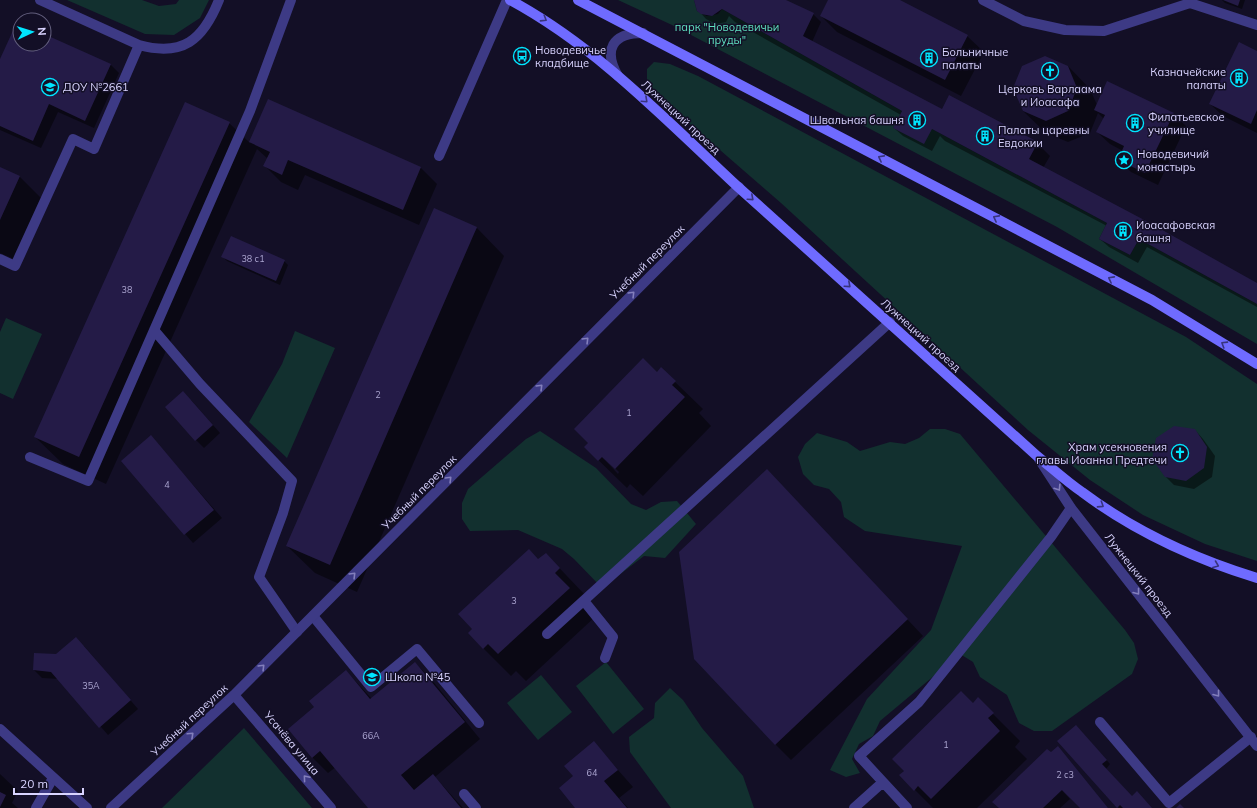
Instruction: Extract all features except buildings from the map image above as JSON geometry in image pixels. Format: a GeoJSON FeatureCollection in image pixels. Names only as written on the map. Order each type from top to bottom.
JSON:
{"type":"FeatureCollection","features":[{"type":"Feature","properties":{"kind":"main road","name":"Лужнецкий проезд"},"geometry":{"type":"LineString","coordinates":[[508,0],[552,24],[618,76],[1037,456]]}},
{"type":"Feature","properties":{"kind":"main road"},"geometry":{"type":"LineString","coordinates":[[578,0],[1152,300],[1257,364]]}},
{"type":"Feature","properties":{"kind":"main road"},"geometry":{"type":"LineString","coordinates":[[1037,456],[1083,493],[1130,524],[1176,548],[1212,564],[1257,578]]}},
{"type":"Feature","properties":{"kind":"street"},"geometry":{"type":"LineString","coordinates":[[40,0],[139,46],[168,50],[184,45],[199,37],[211,20],[219,0]]}},
{"type":"Feature","properties":{"kind":"street"},"geometry":{"type":"LineString","coordinates":[[30,457],[88,480],[250,111],[290,0]]}},
{"type":"Feature","properties":{"kind":"street"},"geometry":{"type":"LineString","coordinates":[[440,156],[508,0]]}},
{"type":"Feature","properties":{"kind":"street"},"geometry":{"type":"LineString","coordinates":[[983,0],[1024,21],[1065,30],[1104,31],[1190,3],[1257,25]]}},
{"type":"Feature","properties":{"kind":"street"},"geometry":{"type":"LineString","coordinates":[[618,76],[610,57],[611,48],[616,40],[625,35],[643,33]]}},
{"type":"Feature","properties":{"kind":"street"},"geometry":{"type":"LineString","coordinates":[[0,259],[15,266],[73,139],[94,149],[139,46]]}},
{"type":"Feature","properties":{"kind":"street","name":"Учебный переулок"},"geometry":{"type":"LineString","coordinates":[[111,808],[234,695],[739,187]]}},
{"type":"Feature","properties":{"kind":"street"},"geometry":{"type":"LineString","coordinates":[[547,634],[890,322]]}},
{"type":"Feature","properties":{"kind":"street"},"geometry":{"type":"LineString","coordinates":[[154,330],[200,384],[292,481],[283,513],[259,577],[297,632]]}},
{"type":"Feature","properties":{"kind":"street","name":"Лужнецкий проезд"},"geometry":{"type":"LineString","coordinates":[[1037,456],[1071,508],[1254,742]]}},
{"type":"Feature","properties":{"kind":"street"},"geometry":{"type":"LineString","coordinates":[[907,808],[859,756],[919,702],[1041,549],[1071,508]]}},
{"type":"Feature","properties":{"kind":"street"},"geometry":{"type":"LineString","coordinates":[[584,601],[612,637],[605,658]]}},
{"type":"Feature","properties":{"kind":"street"},"geometry":{"type":"LineString","coordinates":[[313,616],[371,687],[417,649],[479,723]]}},
{"type":"Feature","properties":{"kind":"street","name":"Усачёва улица"},"geometry":{"type":"LineString","coordinates":[[234,695],[331,808]]}},
{"type":"Feature","properties":{"kind":"street"},"geometry":{"type":"LineString","coordinates":[[1100,722],[1168,803],[1254,742]]}},
{"type":"Feature","properties":{"kind":"street"},"geometry":{"type":"LineString","coordinates":[[0,729],[87,808]]}},
{"type":"Feature","properties":{"kind":"street"},"geometry":{"type":"LineString","coordinates":[[36,808],[54,778]]}},
{"type":"Feature","properties":{"kind":"street"},"geometry":{"type":"LineString","coordinates":[[854,808],[883,782]]}},
{"type":"Feature","properties":{"kind":"street"},"geometry":{"type":"LineString","coordinates":[[464,794],[476,808]]}},
{"type":"Feature","properties":{"kind":"green space"},"geometry":{"type":"Polygon","coordinates":[[[67,0],[142,0],[159,6],[176,4],[179,0],[209,0],[200,18],[174,35],[145,34],[67,0]]]}},
{"type":"Feature","properties":{"kind":"green space","name":"парк \"Новодевичьи пруды\""},"geometry":{"type":"Polygon","coordinates":[[[618,0],[694,0],[697,11],[707,16],[718,14],[722,9],[902,111],[893,128],[932,129],[1107,223],[1099,239],[1130,255],[1139,239],[1257,304],[1257,344],[1057,227],[672,25],[618,0]]]}},
{"type":"Feature","properties":{"kind":"green space"},"geometry":{"type":"Polygon","coordinates":[[[654,62],[670,64],[698,76],[1186,337],[1257,384],[1257,561],[1205,544],[1143,515],[1090,480],[1028,430],[781,203],[659,97],[647,80],[647,69],[654,62]]]}},
{"type":"Feature","properties":{"kind":"green space"},"geometry":{"type":"Polygon","coordinates":[[[6,318],[42,334],[13,399],[0,393],[0,332],[6,318]]]}},
{"type":"Feature","properties":{"kind":"green space"},"geometry":{"type":"Polygon","coordinates":[[[295,331],[335,348],[287,458],[249,422],[282,364],[295,331]]]}},
{"type":"Feature","properties":{"kind":"green space"},"geometry":{"type":"Polygon","coordinates":[[[930,429],[945,429],[960,434],[1125,630],[1134,643],[1138,659],[1132,674],[1052,731],[1034,731],[1019,723],[1007,695],[980,677],[973,662],[960,654],[880,721],[873,736],[859,744],[852,759],[860,773],[846,777],[830,770],[867,699],[931,630],[962,546],[865,531],[844,517],[841,502],[829,489],[814,485],[803,474],[798,457],[805,444],[817,433],[847,442],[860,451],[890,442],[905,444],[919,438],[930,429]]]}},
{"type":"Feature","properties":{"kind":"green space"},"geometry":{"type":"Polygon","coordinates":[[[540,431],[596,468],[631,504],[646,510],[661,502],[677,501],[696,524],[665,558],[644,556],[602,588],[574,559],[562,549],[518,530],[470,531],[462,519],[462,503],[468,489],[526,439],[540,431]]]}},
{"type":"Feature","properties":{"kind":"green space"},"geometry":{"type":"Polygon","coordinates":[[[606,662],[644,709],[613,734],[576,686],[606,662]]]}},
{"type":"Feature","properties":{"kind":"green space"},"geometry":{"type":"Polygon","coordinates":[[[541,675],[572,712],[538,740],[507,703],[541,675]]]}},
{"type":"Feature","properties":{"kind":"green space"},"geometry":{"type":"Polygon","coordinates":[[[670,688],[683,700],[702,728],[743,776],[754,808],[671,808],[630,752],[629,737],[654,718],[655,703],[670,688]]]}},
{"type":"Feature","properties":{"kind":"green space"},"geometry":{"type":"Polygon","coordinates":[[[244,728],[312,808],[162,808],[244,728]]]}},
{"type":"Feature","properties":{"kind":"place","name":"Новодевичье кладбище"},"geometry":{"type":"Point","coordinates":[522,56]}},
{"type":"Feature","properties":{"kind":"place","name":"Больничные палаты"},"geometry":{"type":"Point","coordinates":[929,58]}},
{"type":"Feature","properties":{"kind":"place","name":"Церковь Варлаама и Иоасафа"},"geometry":{"type":"Point","coordinates":[1050,71]}},
{"type":"Feature","properties":{"kind":"place","name":"Казначейские палаты"},"geometry":{"type":"Point","coordinates":[1239,78]}},
{"type":"Feature","properties":{"kind":"place","name":"ДОУ №2661"},"geometry":{"type":"Point","coordinates":[50,87]}},
{"type":"Feature","properties":{"kind":"place","name":"Швальная башня"},"geometry":{"type":"Point","coordinates":[917,120]}},
{"type":"Feature","properties":{"kind":"place","name":"Филатьевское училище"},"geometry":{"type":"Point","coordinates":[1135,123]}},
{"type":"Feature","properties":{"kind":"place","name":"Палаты царевны Евдокии"},"geometry":{"type":"Point","coordinates":[985,136]}},
{"type":"Feature","properties":{"kind":"place","name":"Новодевичий монастырь"},"geometry":{"type":"Point","coordinates":[1124,160]}},
{"type":"Feature","properties":{"kind":"place","name":"Иоасафовская башня"},"geometry":{"type":"Point","coordinates":[1123,231]}},
{"type":"Feature","properties":{"kind":"place","name":"Храм усекновения главы Иоанна Предтечи"},"geometry":{"type":"Point","coordinates":[1180,453]}},
{"type":"Feature","properties":{"kind":"place","name":"Школа №45"},"geometry":{"type":"Point","coordinates":[372,677]}}]}
